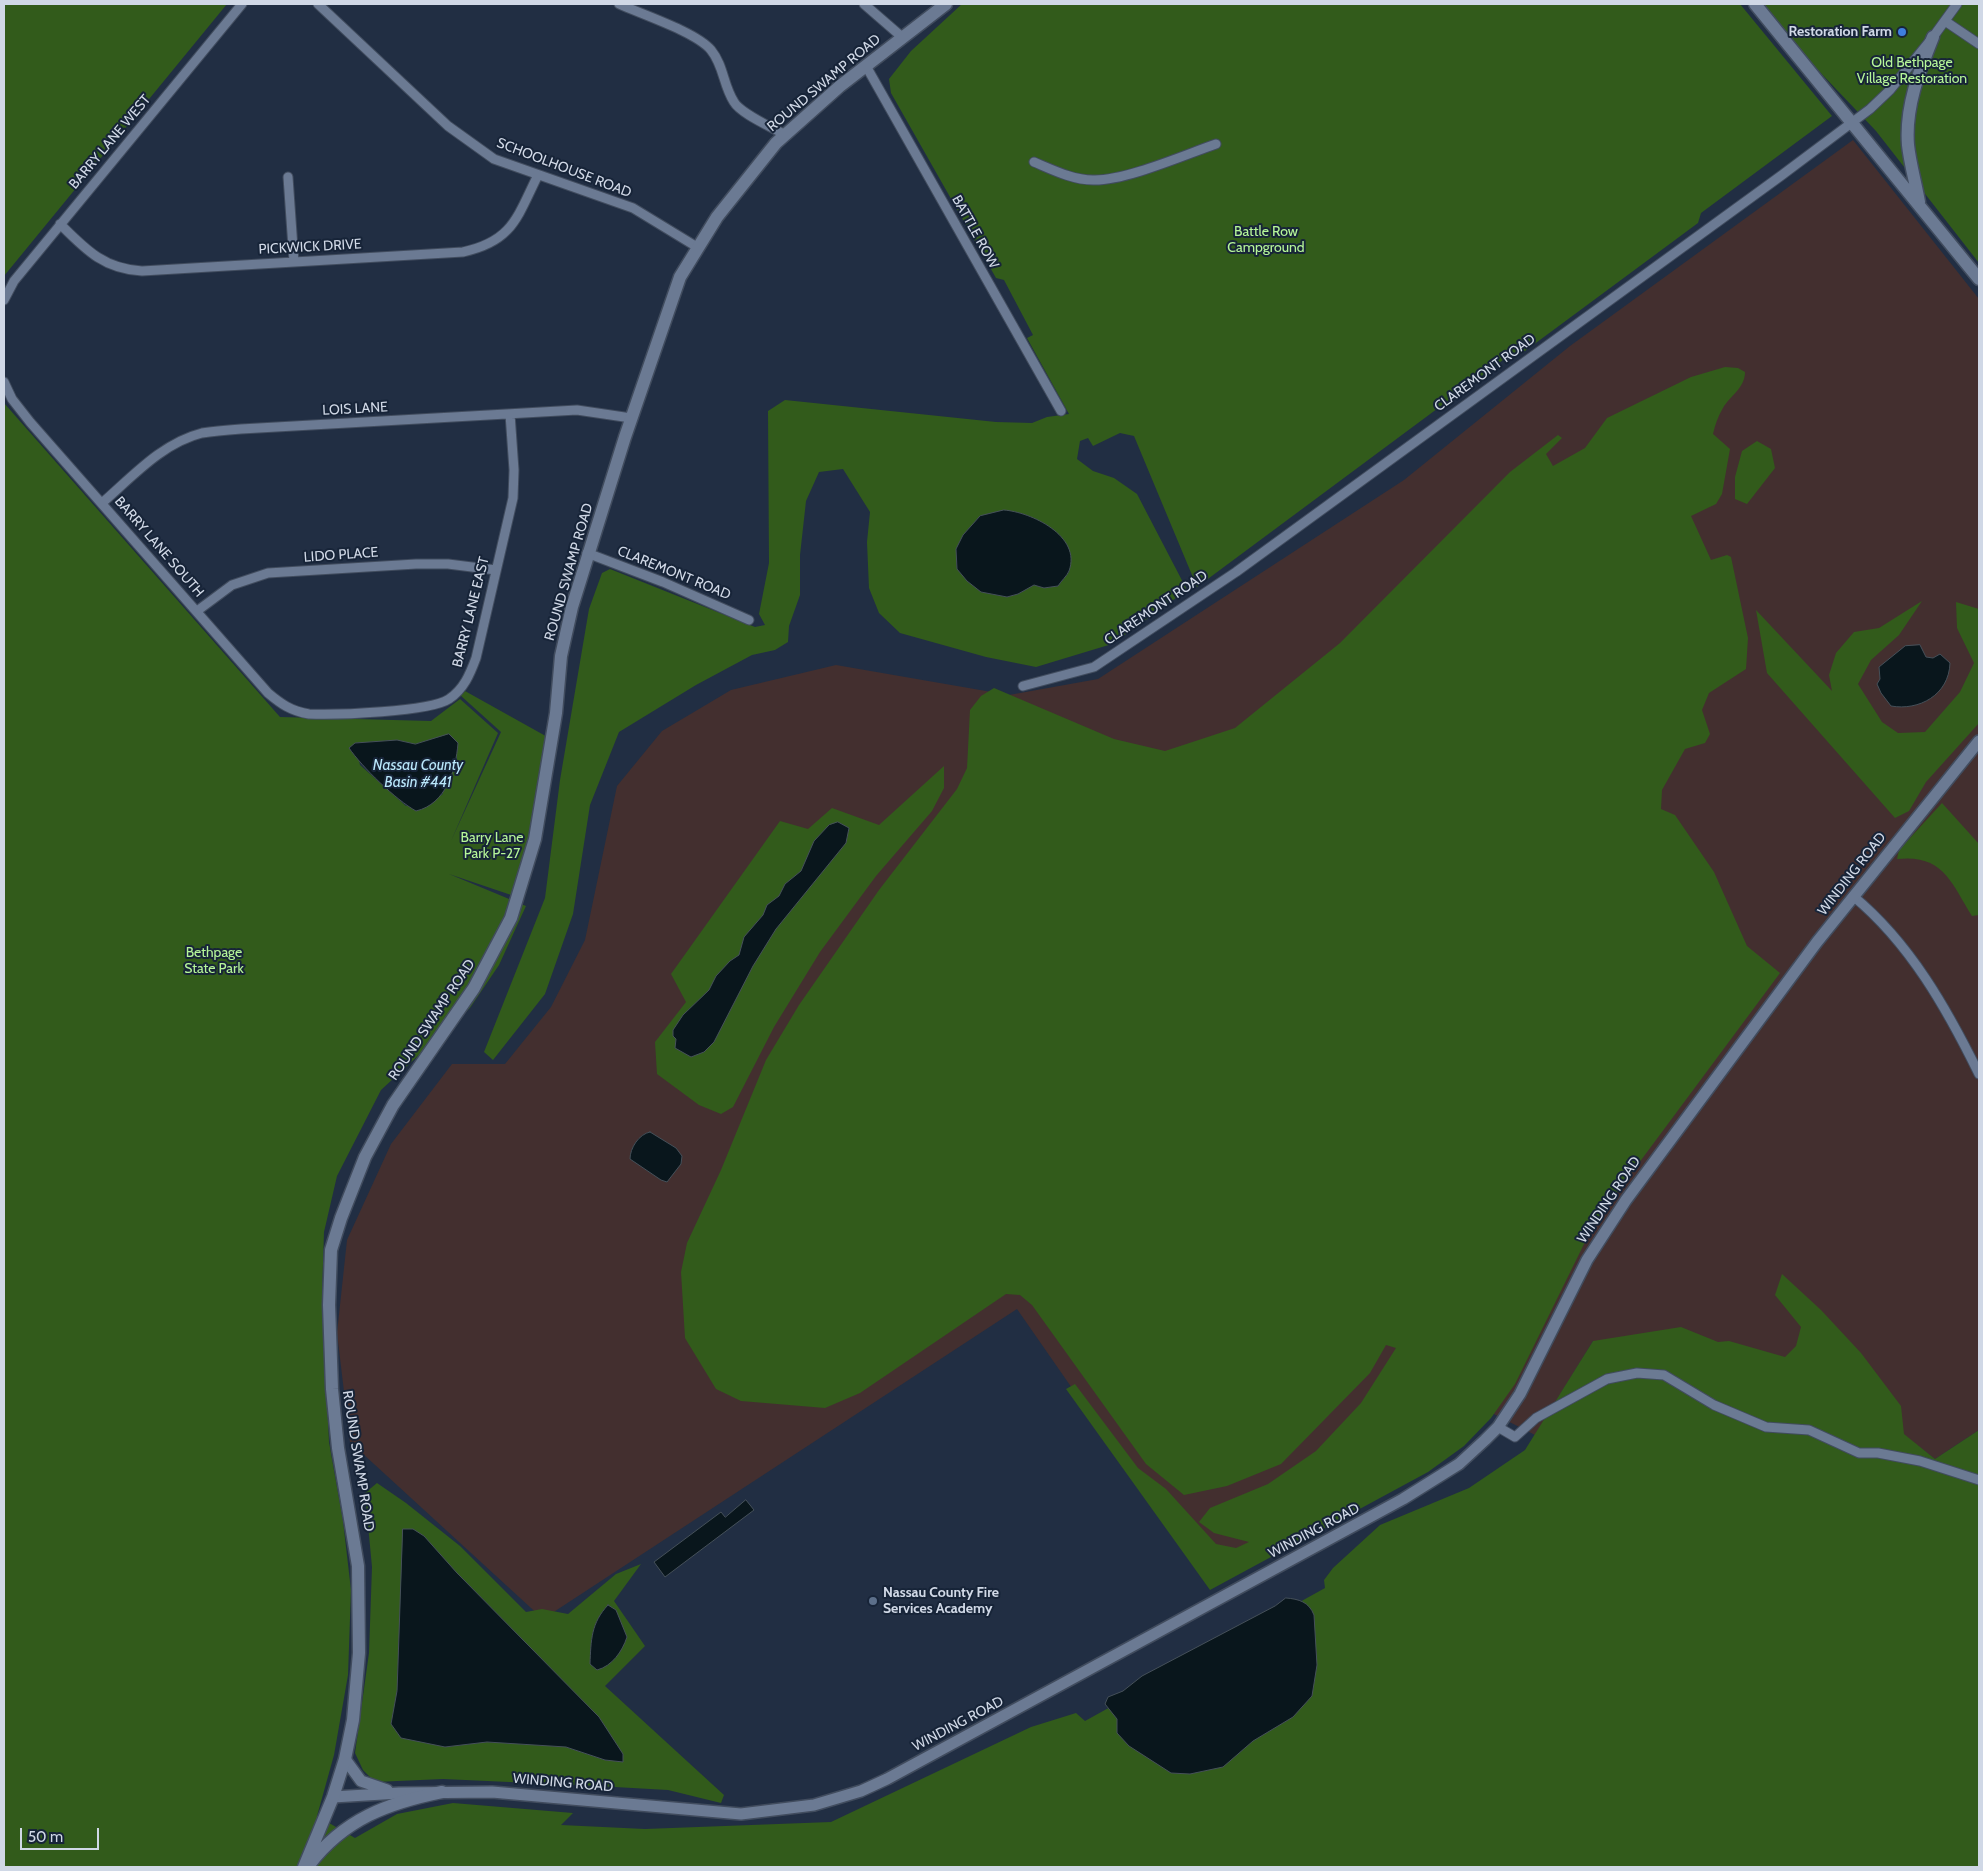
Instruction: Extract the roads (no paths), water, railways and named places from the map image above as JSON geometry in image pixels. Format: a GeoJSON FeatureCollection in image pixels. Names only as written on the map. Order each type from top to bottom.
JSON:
{"type":"FeatureCollection","features":[{"type":"Feature","properties":{"kind":"main road","name":"ROUND SWAMP ROAD"},"geometry":{"type":"LineString","coordinates":[[306,1867],[333,1797],[345,1759],[354,1720],[357,1683],[360,1592],[354,1537],[338,1448],[332,1389],[329,1305],[331,1250],[341,1218],[365,1157],[393,1105],[474,988],[511,918],[535,839],[556,713],[562,656],[587,553],[680,277],[698,247],[742,185],[785,135],[866,66],[946,4]]}},
{"type":"Feature","properties":{"kind":"main road"},"geometry":{"type":"LineString","coordinates":[[1755,4],[1920,204],[1979,279]]}},
{"type":"Feature","properties":{"kind":"main road"},"geometry":{"type":"LineString","coordinates":[[1920,204],[1908,146],[1908,117],[1918,75],[1933,37]]}},
{"type":"Feature","properties":{"kind":"main road"},"geometry":{"type":"LineString","coordinates":[[306,1867],[338,1836],[371,1813],[388,1805],[442,1792]]}},
{"type":"Feature","properties":{"kind":"street","name":"BARRY LANE WEST"},"geometry":{"type":"LineString","coordinates":[[4,300],[14,281],[242,4]]}},
{"type":"Feature","properties":{"kind":"street","name":"SCHOOLHOUSE ROAD"},"geometry":{"type":"LineString","coordinates":[[318,4],[448,126],[494,159],[633,208],[698,247]]}},
{"type":"Feature","properties":{"kind":"street"},"geometry":{"type":"LineString","coordinates":[[619,4],[686,33],[710,49],[723,69],[734,104],[785,135]]}},
{"type":"Feature","properties":{"kind":"street"},"geometry":{"type":"LineString","coordinates":[[864,4],[902,37]]}},
{"type":"Feature","properties":{"kind":"street"},"geometry":{"type":"LineString","coordinates":[[1933,37],[1957,4]]}},
{"type":"Feature","properties":{"kind":"street"},"geometry":{"type":"LineString","coordinates":[[1945,21],[1979,44]]}},
{"type":"Feature","properties":{"kind":"street","name":"CLAREMONT ROAD"},"geometry":{"type":"LineString","coordinates":[[1023,686],[1094,667],[1236,572],[1782,175],[1851,121],[1870,109],[1890,90],[1933,37]]}},
{"type":"Feature","properties":{"kind":"street","name":"BATTLE ROW"},"geometry":{"type":"LineString","coordinates":[[866,66],[1061,411]]}},
{"type":"Feature","properties":{"kind":"street"},"geometry":{"type":"LineString","coordinates":[[1034,162],[1074,177],[1093,180],[1115,178],[1216,144]]}},
{"type":"Feature","properties":{"kind":"street","name":"PICKWICK DRIVE"},"geometry":{"type":"LineString","coordinates":[[60,224],[95,256],[111,266],[123,270],[142,271],[449,253],[484,248],[503,236],[513,224],[538,175]]}},
{"type":"Feature","properties":{"kind":"street"},"geometry":{"type":"LineString","coordinates":[[288,178],[294,262]]}},
{"type":"Feature","properties":{"kind":"street","name":"BARRY LANE SOUTH"},"geometry":{"type":"LineString","coordinates":[[4,382],[12,399],[30,422],[268,693],[283,706],[295,712],[308,714]]}},
{"type":"Feature","properties":{"kind":"street","name":"LOIS LANE"},"geometry":{"type":"LineString","coordinates":[[102,503],[163,451],[182,440],[203,433],[241,429],[577,410],[631,418]]}},
{"type":"Feature","properties":{"kind":"street","name":"BARRY LANE EAST"},"geometry":{"type":"LineString","coordinates":[[308,714],[435,706],[453,696],[469,677],[476,658],[513,498],[514,470],[510,414]]}},
{"type":"Feature","properties":{"kind":"street","name":"CLAREMONT ROAD"},"geometry":{"type":"LineString","coordinates":[[587,553],[663,582],[749,620]]}},
{"type":"Feature","properties":{"kind":"street","name":"LIDO PLACE"},"geometry":{"type":"LineString","coordinates":[[197,612],[232,586],[268,573],[416,564],[448,564],[496,570]]}},
{"type":"Feature","properties":{"kind":"street","name":"WINDING ROAD"},"geometry":{"type":"LineString","coordinates":[[333,1797],[398,1793],[492,1792],[741,1814],[797,1809],[832,1801],[887,1779],[1403,1499],[1459,1464],[1498,1427],[1520,1394],[1601,1235],[1853,896],[1979,741]]}},
{"type":"Feature","properties":{"kind":"street"},"geometry":{"type":"LineString","coordinates":[[1853,896],[1867,908],[1921,971],[1952,1020],[1979,1074]]}},
{"type":"Feature","properties":{"kind":"street"},"geometry":{"type":"LineString","coordinates":[[1498,1427],[1515,1437],[1536,1418],[1608,1379],[1637,1373],[1664,1375],[1714,1405],[1766,1427],[1809,1430],[1859,1453],[1878,1453],[1920,1461],[1979,1480]]}},
{"type":"Feature","properties":{"kind":"street"},"geometry":{"type":"LineString","coordinates":[[345,1759],[361,1781],[374,1787],[398,1793]]}},
{"type":"Feature","properties":{"kind":"water"},"geometry":{"type":"Polygon","coordinates":[[[1004,510],[1027,515],[1040,521],[1052,528],[1061,537],[1068,547],[1071,558],[1069,571],[1058,586],[1044,588],[1034,585],[1018,594],[1007,597],[981,592],[967,581],[957,569],[956,549],[963,535],[980,516],[1004,510]]]}},
{"type":"Feature","properties":{"kind":"water"},"geometry":{"type":"Polygon","coordinates":[[[1920,645],[1926,657],[1933,658],[1940,654],[1950,663],[1944,684],[1938,692],[1922,703],[1902,707],[1891,706],[1877,684],[1880,679],[1879,667],[1905,646],[1920,645]]]}},
{"type":"Feature","properties":{"kind":"water","name":"Nassau County Basin #441"},"geometry":{"type":"Polygon","coordinates":[[[449,734],[458,743],[452,775],[442,794],[435,801],[416,811],[380,782],[349,748],[355,743],[397,740],[415,744],[449,734]]]}},
{"type":"Feature","properties":{"kind":"water"},"geometry":{"type":"Polygon","coordinates":[[[838,822],[849,828],[846,843],[776,929],[753,966],[714,1042],[704,1052],[691,1057],[675,1048],[676,1039],[673,1036],[673,1030],[683,1015],[709,990],[716,976],[730,961],[739,955],[744,937],[763,915],[767,905],[779,896],[785,884],[801,871],[814,841],[829,825],[838,822]]]}},
{"type":"Feature","properties":{"kind":"water"},"geometry":{"type":"Polygon","coordinates":[[[650,1132],[676,1148],[682,1156],[681,1164],[667,1182],[630,1159],[636,1142],[646,1133],[650,1132]]]}},
{"type":"Feature","properties":{"kind":"water"},"geometry":{"type":"Polygon","coordinates":[[[746,1500],[754,1510],[665,1577],[654,1562],[721,1512],[725,1517],[746,1500]]]}},
{"type":"Feature","properties":{"kind":"water"},"geometry":{"type":"Polygon","coordinates":[[[403,1529],[413,1529],[424,1536],[457,1573],[599,1717],[623,1754],[623,1762],[605,1760],[566,1747],[487,1742],[445,1747],[401,1738],[391,1724],[397,1691],[403,1529]]]}},
{"type":"Feature","properties":{"kind":"water"},"geometry":{"type":"Polygon","coordinates":[[[1286,1598],[1303,1602],[1314,1615],[1317,1665],[1312,1696],[1293,1717],[1253,1741],[1223,1767],[1190,1774],[1171,1773],[1129,1746],[1117,1733],[1117,1719],[1105,1704],[1108,1697],[1123,1691],[1142,1676],[1275,1606],[1286,1598]]]}},
{"type":"Feature","properties":{"kind":"water"},"geometry":{"type":"Polygon","coordinates":[[[608,1605],[616,1610],[627,1637],[616,1658],[597,1670],[590,1664],[593,1632],[598,1618],[608,1605]]]}},
{"type":"Feature","properties":{"kind":"place","name":"Restoration Farm"},"geometry":{"type":"Point","coordinates":[1902,32]}},
{"type":"Feature","properties":{"kind":"place","name":"Nassau County Fire Services Academy"},"geometry":{"type":"Point","coordinates":[873,1601]}},
{"type":"Feature","properties":{"kind":"park label","name":"Old Bethpage Village Restoration"},"geometry":{"type":"Point","coordinates":[1912,72]}},
{"type":"Feature","properties":{"kind":"park label","name":"Battle Row Campground"},"geometry":{"type":"Point","coordinates":[1266,240]}},
{"type":"Feature","properties":{"kind":"park label","name":"Barry Lane Park P-27"},"geometry":{"type":"Point","coordinates":[492,846]}},
{"type":"Feature","properties":{"kind":"park label","name":"Bethpage State Park"},"geometry":{"type":"Point","coordinates":[214,962]}}]}
